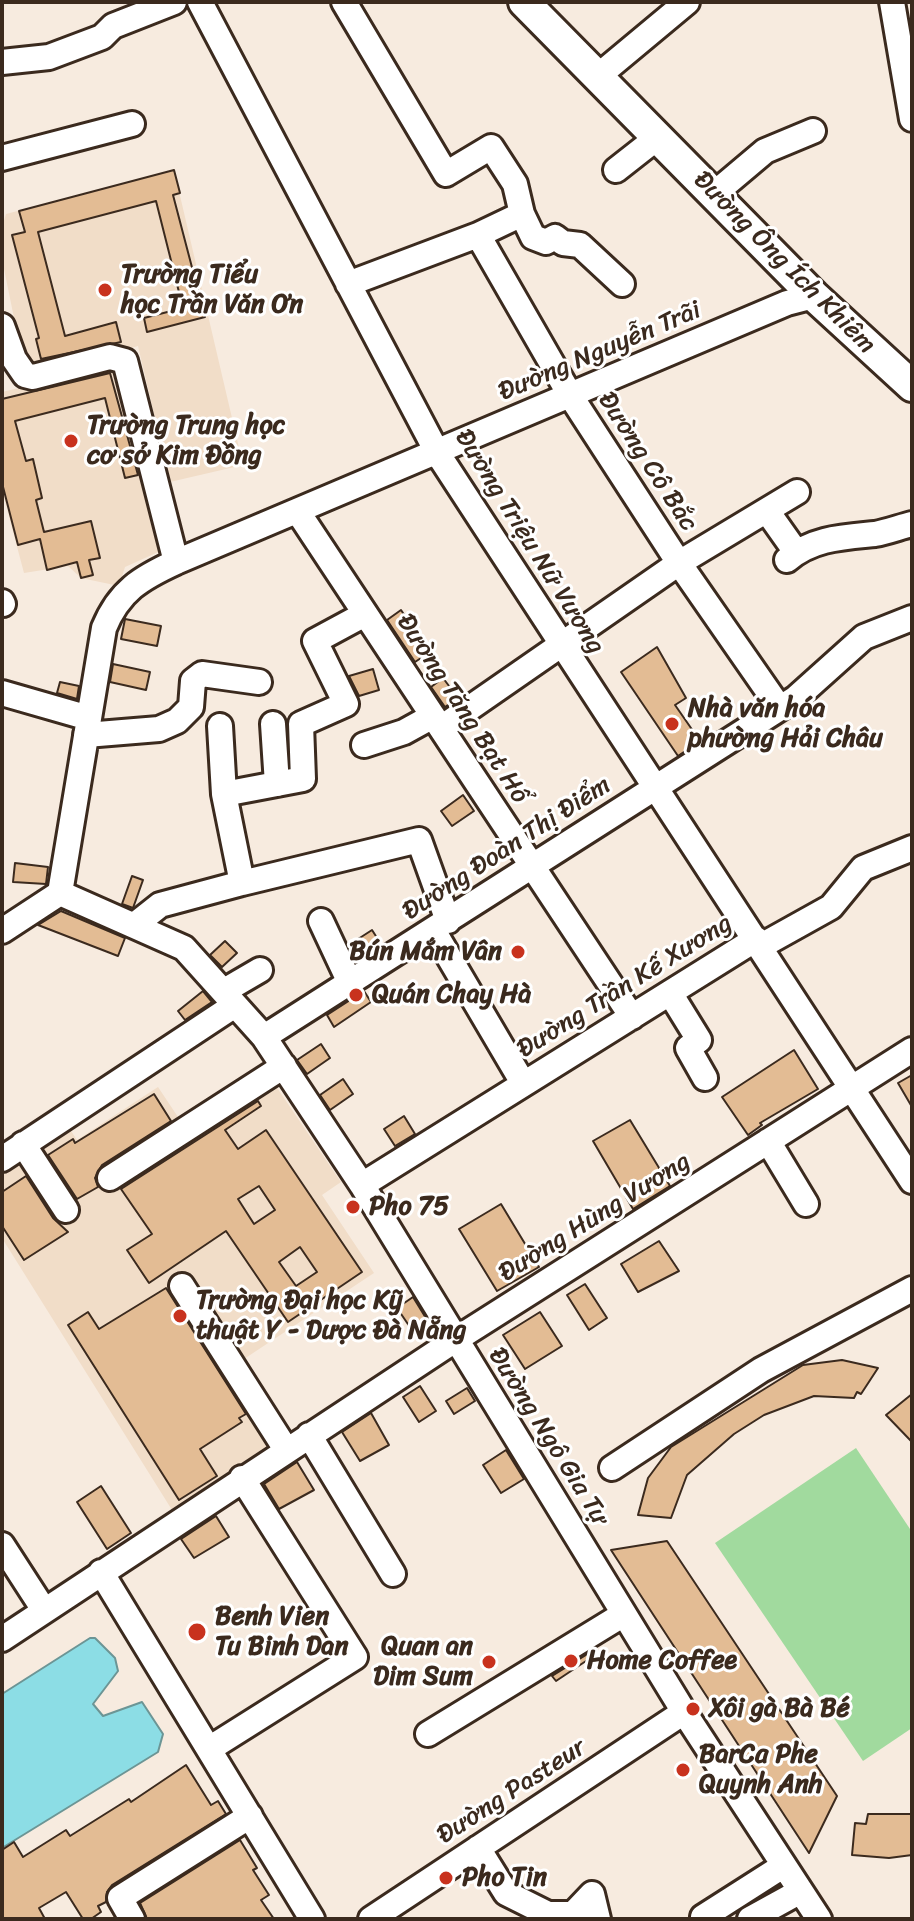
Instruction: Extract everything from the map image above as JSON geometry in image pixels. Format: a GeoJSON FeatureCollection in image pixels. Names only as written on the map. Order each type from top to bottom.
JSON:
{"type":"FeatureCollection","features":[{"type":"Feature","properties":{"kind":"main road","name":"Đường Ông Ích Khiêm"},"geometry":{"type":"LineString","coordinates":[[524,2],[814,296],[912,386]]}},
{"type":"Feature","properties":{"kind":"street"},"geometry":{"type":"LineString","coordinates":[[2,62],[49,57],[102,37],[113,26],[174,2]]}},
{"type":"Feature","properties":{"kind":"street","name":"Đường Triệu Nữ Vương"},"geometry":{"type":"LineString","coordinates":[[200,2],[438,454],[912,1181]]}},
{"type":"Feature","properties":{"kind":"street"},"geometry":{"type":"LineString","coordinates":[[344,2],[446,174],[491,147],[515,184],[522,214],[533,237],[546,242],[555,237],[563,243],[580,245],[622,284]]}},
{"type":"Feature","properties":{"kind":"street"},"geometry":{"type":"LineString","coordinates":[[597,77],[687,2]]}},
{"type":"Feature","properties":{"kind":"street"},"geometry":{"type":"LineString","coordinates":[[892,2],[907,66],[912,119]]}},
{"type":"Feature","properties":{"kind":"street"},"geometry":{"type":"LineString","coordinates":[[2,158],[132,124]]}},
{"type":"Feature","properties":{"kind":"street"},"geometry":{"type":"LineString","coordinates":[[714,194],[765,151],[813,131]]}},
{"type":"Feature","properties":{"kind":"street"},"geometry":{"type":"LineString","coordinates":[[616,170],[658,137]]}},
{"type":"Feature","properties":{"kind":"street"},"geometry":{"type":"LineString","coordinates":[[348,284],[478,235],[522,214]]}},
{"type":"Feature","properties":{"kind":"street","name":"Đường Cô Bắc"},"geometry":{"type":"LineString","coordinates":[[478,235],[570,395],[679,563],[779,707]]}},
{"type":"Feature","properties":{"kind":"street","name":"Đường Nguyễn Trãi"},"geometry":{"type":"LineString","coordinates":[[88,726],[104,628],[114,605],[144,576],[438,454],[787,303],[814,296]]}},
{"type":"Feature","properties":{"kind":"street"},"geometry":{"type":"LineString","coordinates":[[2,326],[14,359],[25,375],[33,377],[110,357],[125,361],[176,562]]}},
{"type":"Feature","properties":{"kind":"street"},"geometry":{"type":"LineString","coordinates":[[364,745],[437,722],[562,646],[679,563],[797,492]]}},
{"type":"Feature","properties":{"kind":"street"},"geometry":{"type":"LineString","coordinates":[[767,511],[792,556],[817,542],[858,533],[880,533],[912,524]]}},
{"type":"Feature","properties":{"kind":"street","name":"Đường Tăng Bạt Hổ"},"geometry":{"type":"LineString","coordinates":[[298,512],[632,1017]]}},
{"type":"Feature","properties":{"kind":"street"},"geometry":{"type":"LineString","coordinates":[[224,794],[303,779],[301,724],[346,704],[315,641],[365,614]]}},
{"type":"Feature","properties":{"kind":"street","name":"Đường Đoàn Thị Điểm"},"geometry":{"type":"LineString","coordinates":[[264,1037],[779,707],[835,665],[864,637],[912,618]]}},
{"type":"Feature","properties":{"kind":"street"},"geometry":{"type":"LineString","coordinates":[[2,693],[88,726],[168,726],[191,707],[193,681],[202,674],[259,682]]}},
{"type":"Feature","properties":{"kind":"street"},"geometry":{"type":"LineString","coordinates":[[273,724],[277,784]]}},
{"type":"Feature","properties":{"kind":"street"},"geometry":{"type":"LineString","coordinates":[[2,931],[60,893],[88,726]]}},
{"type":"Feature","properties":{"kind":"street"},"geometry":{"type":"LineString","coordinates":[[136,924],[160,905],[242,883],[224,794],[220,726]]}},
{"type":"Feature","properties":{"kind":"street","name":"Đường Trần Kế Xương"},"geometry":{"type":"LineString","coordinates":[[242,883],[419,840],[440,925],[523,1083]]}},
{"type":"Feature","properties":{"kind":"street","name":"Đường Trần Kế Xương"},"geometry":{"type":"LineString","coordinates":[[362,1185],[670,993],[758,942],[831,907],[863,868],[912,848]]}},
{"type":"Feature","properties":{"kind":"street","name":"Đường Ngô Gia Tự"},"geometry":{"type":"LineString","coordinates":[[60,893],[136,924],[184,948],[264,1037],[362,1185],[684,1712],[819,1919]]}},
{"type":"Feature","properties":{"kind":"street"},"geometry":{"type":"LineString","coordinates":[[321,921],[350,983]]}},
{"type":"Feature","properties":{"kind":"street"},"geometry":{"type":"LineString","coordinates":[[2,1159],[229,998],[260,970]]}},
{"type":"Feature","properties":{"kind":"street"},"geometry":{"type":"LineString","coordinates":[[670,993],[699,1040],[688,1048],[705,1078]]}},
{"type":"Feature","properties":{"kind":"street","name":"Đường Hùng Vương"},"geometry":{"type":"LineString","coordinates":[[2,1639],[455,1340],[912,1050]]}},
{"type":"Feature","properties":{"kind":"street"},"geometry":{"type":"LineString","coordinates":[[110,1178],[284,1066]]}},
{"type":"Feature","properties":{"kind":"street"},"geometry":{"type":"LineString","coordinates":[[768,1141],[806,1204]]}},
{"type":"Feature","properties":{"kind":"street"},"geometry":{"type":"LineString","coordinates":[[23,1144],[66,1210]]}},
{"type":"Feature","properties":{"kind":"street"},"geometry":{"type":"LineString","coordinates":[[182,1286],[287,1451]]}},
{"type":"Feature","properties":{"kind":"street"},"geometry":{"type":"LineString","coordinates":[[612,1468],[761,1370],[912,1289]]}},
{"type":"Feature","properties":{"kind":"street"},"geometry":{"type":"LineString","coordinates":[[309,1435],[393,1574]]}},
{"type":"Feature","properties":{"kind":"street"},"geometry":{"type":"LineString","coordinates":[[209,1749],[355,1657],[242,1478]]}},
{"type":"Feature","properties":{"kind":"street"},"geometry":{"type":"LineString","coordinates":[[2,1545],[44,1610]]}},
{"type":"Feature","properties":{"kind":"street"},"geometry":{"type":"LineString","coordinates":[[101,1572],[312,1919]]}},
{"type":"Feature","properties":{"kind":"street"},"geometry":{"type":"LineString","coordinates":[[428,1734],[624,1614]]}},
{"type":"Feature","properties":{"kind":"street","name":"Đường Pasteur"},"geometry":{"type":"LineString","coordinates":[[371,1919],[402,1910],[478,1848],[684,1712]]}},
{"type":"Feature","properties":{"kind":"street"},"geometry":{"type":"LineString","coordinates":[[132,1919],[120,1898],[250,1816]]}},
{"type":"Feature","properties":{"kind":"street"},"geometry":{"type":"LineString","coordinates":[[478,1848],[506,1893],[548,1914],[573,1914],[592,1894],[598,1919]]}},
{"type":"Feature","properties":{"kind":"street"},"geometry":{"type":"LineString","coordinates":[[703,1917],[783,1866]]}},
{"type":"Feature","properties":{"kind":"street"},"geometry":{"type":"LineString","coordinates":[[750,1919],[799,1892]]}},
{"type":"Feature","properties":{"kind":"shaded area","name":"Trường Tiểu học Trần Văn Ơn"},"geometry":{"type":"Polygon","coordinates":[[[174,170],[243,465],[170,482],[138,346],[55,369],[24,367],[2,259],[2,227],[6,214],[174,170]]]}},
{"type":"Feature","properties":{"kind":"shaded area","name":"Trường Trung học cơ sở Kim Đồng"},"geometry":{"type":"Polygon","coordinates":[[[121,364],[165,549],[125,567],[119,586],[81,578],[68,566],[24,573],[2,490],[2,392],[121,364]]]}},
{"type":"Feature","properties":{"kind":"shaded area","name":"Trường Đại học Kỹ thuật Y - Dược Đà Nẵng"},"geometry":{"type":"Polygon","coordinates":[[[265,1070],[341,1182],[322,1195],[374,1273],[244,1359],[292,1433],[172,1510],[2,1238],[2,1165],[65,1122],[77,1140],[158,1087],[182,1123],[265,1070]]]}},
{"type":"Feature","properties":{"kind":"green space"},"geometry":{"type":"Polygon","coordinates":[[[856,1448],[912,1532],[912,1728],[863,1761],[715,1543],[856,1448]]]}},
{"type":"Feature","properties":{"kind":"water"},"geometry":{"type":"Polygon","coordinates":[[[90,1638],[95,1638],[115,1658],[118,1671],[93,1704],[103,1716],[142,1702],[163,1734],[158,1752],[2,1848],[2,1694],[90,1638]]]}},
{"type":"Feature","properties":{"kind":"building"},"geometry":{"type":"Polygon","coordinates":[[[174,170],[180,193],[173,195],[205,317],[147,332],[144,318],[183,308],[156,201],[38,232],[65,336],[116,322],[121,342],[41,359],[36,339],[39,338],[12,235],[25,232],[19,211],[174,170]]]}},
{"type":"Feature","properties":{"kind":"building"},"geometry":{"type":"Polygon","coordinates":[[[110,373],[138,475],[125,478],[105,398],[15,421],[26,461],[33,459],[42,498],[36,500],[44,532],[91,521],[100,558],[89,560],[93,575],[81,578],[77,562],[47,570],[40,539],[18,545],[2,483],[2,399],[110,373]]]}},
{"type":"Feature","properties":{"kind":"building"},"geometry":{"type":"Polygon","coordinates":[[[401,610],[409,622],[405,625],[427,654],[415,662],[387,620],[401,610]]]}},
{"type":"Feature","properties":{"kind":"building"},"geometry":{"type":"Polygon","coordinates":[[[125,619],[161,626],[157,646],[121,639],[125,619]]]}},
{"type":"Feature","properties":{"kind":"building"},"geometry":{"type":"Polygon","coordinates":[[[657,647],[686,698],[675,705],[700,741],[678,756],[621,672],[657,647]]]}},
{"type":"Feature","properties":{"kind":"building"},"geometry":{"type":"Polygon","coordinates":[[[113,664],[150,672],[146,690],[110,682],[113,664]]]}},
{"type":"Feature","properties":{"kind":"building"},"geometry":{"type":"Polygon","coordinates":[[[373,669],[379,690],[359,696],[349,676],[373,669]]]}},
{"type":"Feature","properties":{"kind":"building"},"geometry":{"type":"Polygon","coordinates":[[[443,678],[458,698],[445,707],[431,687],[443,678]]]}},
{"type":"Feature","properties":{"kind":"building"},"geometry":{"type":"Polygon","coordinates":[[[60,682],[79,686],[77,699],[57,693],[60,682]]]}},
{"type":"Feature","properties":{"kind":"building"},"geometry":{"type":"Polygon","coordinates":[[[463,795],[474,811],[452,826],[441,811],[463,795]]]}},
{"type":"Feature","properties":{"kind":"building"},"geometry":{"type":"Polygon","coordinates":[[[15,863],[48,867],[46,884],[13,882],[15,863]]]}},
{"type":"Feature","properties":{"kind":"building"},"geometry":{"type":"Polygon","coordinates":[[[132,876],[143,880],[133,908],[122,904],[132,876]]]}},
{"type":"Feature","properties":{"kind":"building"},"geometry":{"type":"Polygon","coordinates":[[[61,911],[125,938],[118,956],[38,925],[61,911]]]}},
{"type":"Feature","properties":{"kind":"building"},"geometry":{"type":"Polygon","coordinates":[[[372,930],[381,944],[364,955],[355,941],[372,930]]]}},
{"type":"Feature","properties":{"kind":"building"},"geometry":{"type":"Polygon","coordinates":[[[225,941],[237,953],[222,967],[210,955],[225,941]]]}},
{"type":"Feature","properties":{"kind":"building"},"geometry":{"type":"Polygon","coordinates":[[[203,991],[212,1002],[185,1020],[178,1011],[203,991]]]}},
{"type":"Feature","properties":{"kind":"building"},"geometry":{"type":"Polygon","coordinates":[[[364,991],[371,1002],[334,1027],[327,1015],[364,991]]]}},
{"type":"Feature","properties":{"kind":"building"},"geometry":{"type":"Polygon","coordinates":[[[321,1044],[330,1058],[307,1074],[297,1060],[321,1044]]]}},
{"type":"Feature","properties":{"kind":"building"},"geometry":{"type":"Polygon","coordinates":[[[794,1050],[818,1089],[760,1123],[762,1125],[748,1135],[722,1097],[794,1050]]]}},
{"type":"Feature","properties":{"kind":"building"},"geometry":{"type":"Polygon","coordinates":[[[912,1075],[912,1107],[898,1083],[912,1075]]]}},
{"type":"Feature","properties":{"kind":"building"},"geometry":{"type":"Polygon","coordinates":[[[343,1079],[353,1094],[330,1110],[320,1095],[343,1079]]]}},
{"type":"Feature","properties":{"kind":"building"},"geometry":{"type":"Polygon","coordinates":[[[154,1094],[171,1121],[102,1165],[95,1178],[98,1187],[77,1199],[48,1155],[73,1139],[75,1143],[154,1094]]]}},
{"type":"Feature","properties":{"kind":"building"},"geometry":{"type":"Polygon","coordinates":[[[258,1101],[261,1106],[225,1130],[238,1149],[266,1130],[362,1272],[288,1322],[226,1231],[149,1283],[127,1250],[152,1234],[121,1189],[258,1101]],[[259,1186],[238,1199],[254,1224],[275,1210],[259,1186]],[[300,1247],[279,1262],[296,1286],[317,1272],[300,1247]]]}},
{"type":"Feature","properties":{"kind":"building"},"geometry":{"type":"Polygon","coordinates":[[[404,1116],[415,1134],[395,1146],[384,1129],[404,1116]]]}},
{"type":"Feature","properties":{"kind":"building"},"geometry":{"type":"Polygon","coordinates":[[[630,1120],[670,1186],[633,1209],[593,1141],[630,1120]]]}},
{"type":"Feature","properties":{"kind":"building"},"geometry":{"type":"Polygon","coordinates":[[[26,1176],[53,1218],[68,1232],[24,1260],[2,1226],[2,1192],[26,1176]]]}},
{"type":"Feature","properties":{"kind":"building"},"geometry":{"type":"Polygon","coordinates":[[[501,1204],[539,1267],[497,1291],[459,1229],[501,1204]]]}},
{"type":"Feature","properties":{"kind":"building"},"geometry":{"type":"Polygon","coordinates":[[[659,1241],[679,1271],[638,1292],[621,1264],[659,1241]]]}},
{"type":"Feature","properties":{"kind":"building"},"geometry":{"type":"Polygon","coordinates":[[[585,1284],[607,1318],[589,1330],[567,1295],[585,1284]]]}},
{"type":"Feature","properties":{"kind":"building"},"geometry":{"type":"Polygon","coordinates":[[[166,1288],[246,1414],[239,1418],[242,1422],[200,1449],[217,1476],[179,1500],[68,1325],[88,1312],[99,1329],[166,1288]]]}},
{"type":"Feature","properties":{"kind":"building"},"geometry":{"type":"Polygon","coordinates":[[[413,1297],[429,1323],[414,1333],[397,1308],[413,1297]]]}},
{"type":"Feature","properties":{"kind":"building"},"geometry":{"type":"Polygon","coordinates":[[[540,1312],[562,1346],[525,1369],[503,1335],[540,1312]]]}},
{"type":"Feature","properties":{"kind":"building"},"geometry":{"type":"Polygon","coordinates":[[[842,1360],[878,1368],[861,1394],[857,1392],[854,1398],[814,1396],[764,1415],[734,1434],[687,1475],[671,1518],[638,1515],[648,1478],[671,1447],[803,1365],[842,1360]]]}},
{"type":"Feature","properties":{"kind":"building"},"geometry":{"type":"Polygon","coordinates":[[[420,1386],[436,1411],[419,1422],[403,1397],[420,1386]]]}},
{"type":"Feature","properties":{"kind":"building"},"geometry":{"type":"Polygon","coordinates":[[[467,1388],[475,1401],[454,1414],[446,1401],[467,1388]]]}},
{"type":"Feature","properties":{"kind":"building"},"geometry":{"type":"Polygon","coordinates":[[[912,1394],[912,1442],[886,1415],[912,1394]]]}},
{"type":"Feature","properties":{"kind":"building"},"geometry":{"type":"Polygon","coordinates":[[[371,1413],[389,1445],[360,1461],[342,1432],[371,1413]]]}},
{"type":"Feature","properties":{"kind":"building"},"geometry":{"type":"Polygon","coordinates":[[[506,1450],[524,1479],[501,1493],[483,1465],[506,1450]]]}},
{"type":"Feature","properties":{"kind":"building"},"geometry":{"type":"Polygon","coordinates":[[[297,1462],[314,1490],[279,1509],[264,1484],[297,1462]]]}},
{"type":"Feature","properties":{"kind":"building"},"geometry":{"type":"Polygon","coordinates":[[[101,1486],[131,1533],[107,1549],[77,1502],[101,1486]]]}},
{"type":"Feature","properties":{"kind":"building"},"geometry":{"type":"Polygon","coordinates":[[[216,1516],[229,1537],[194,1558],[181,1539],[216,1516]]]}},
{"type":"Feature","properties":{"kind":"building"},"geometry":{"type":"Polygon","coordinates":[[[667,1541],[837,1796],[809,1853],[611,1550],[667,1541]]]}},
{"type":"Feature","properties":{"kind":"building"},"geometry":{"type":"Polygon","coordinates":[[[594,1650],[598,1653],[556,1681],[552,1676],[594,1650]]]}},
{"type":"Feature","properties":{"kind":"building"},"geometry":{"type":"Polygon","coordinates":[[[186,1765],[211,1805],[218,1801],[226,1814],[112,1885],[106,1902],[98,1906],[101,1912],[91,1919],[83,1919],[66,1892],[39,1908],[45,1919],[2,1919],[2,1850],[14,1842],[23,1857],[66,1830],[70,1836],[129,1799],[131,1802],[186,1765]]]}},
{"type":"Feature","properties":{"kind":"building"},"geometry":{"type":"Polygon","coordinates":[[[868,1814],[912,1814],[912,1855],[889,1858],[852,1855],[855,1823],[866,1824],[868,1814]]]}},
{"type":"Feature","properties":{"kind":"building"},"geometry":{"type":"Polygon","coordinates":[[[240,1840],[257,1868],[253,1870],[269,1895],[261,1900],[274,1919],[147,1919],[140,1903],[240,1840]]]}},
{"type":"Feature","properties":{"kind":"place","name":"Trường Tiểu học Trần Văn Ơn"},"geometry":{"type":"Point","coordinates":[105,290]}},
{"type":"Feature","properties":{"kind":"place","name":"Trường Trung học cơ sở Kim Đồng"},"geometry":{"type":"Point","coordinates":[71,441]}},
{"type":"Feature","properties":{"kind":"place","name":"Nhà văn hóa phường Hải Châu"},"geometry":{"type":"Point","coordinates":[672,724]}},
{"type":"Feature","properties":{"kind":"place","name":"Bún Mắm Vân"},"geometry":{"type":"Point","coordinates":[518,952]}},
{"type":"Feature","properties":{"kind":"place","name":"Quán Chay Hà"},"geometry":{"type":"Point","coordinates":[356,995]}},
{"type":"Feature","properties":{"kind":"place","name":"Pho 75"},"geometry":{"type":"Point","coordinates":[353,1207]}},
{"type":"Feature","properties":{"kind":"place","name":"Trường Đại học Kỹ thuật Y - Dược Đà Nẵng"},"geometry":{"type":"Point","coordinates":[180,1316]}},
{"type":"Feature","properties":{"kind":"place","name":"Benh Vien Tu Binh Dan"},"geometry":{"type":"Point","coordinates":[197,1632]}},
{"type":"Feature","properties":{"kind":"place","name":"Home Coffee"},"geometry":{"type":"Point","coordinates":[571,1661]}},
{"type":"Feature","properties":{"kind":"place","name":"Quan an Dim Sum"},"geometry":{"type":"Point","coordinates":[489,1662]}},
{"type":"Feature","properties":{"kind":"place","name":"Xôi gà Bà Bé"},"geometry":{"type":"Point","coordinates":[693,1709]}},
{"type":"Feature","properties":{"kind":"place","name":"BarCa Phe Quynh Anh"},"geometry":{"type":"Point","coordinates":[683,1770]}},
{"type":"Feature","properties":{"kind":"place","name":"Pho Tin"},"geometry":{"type":"Point","coordinates":[446,1878]}}]}
